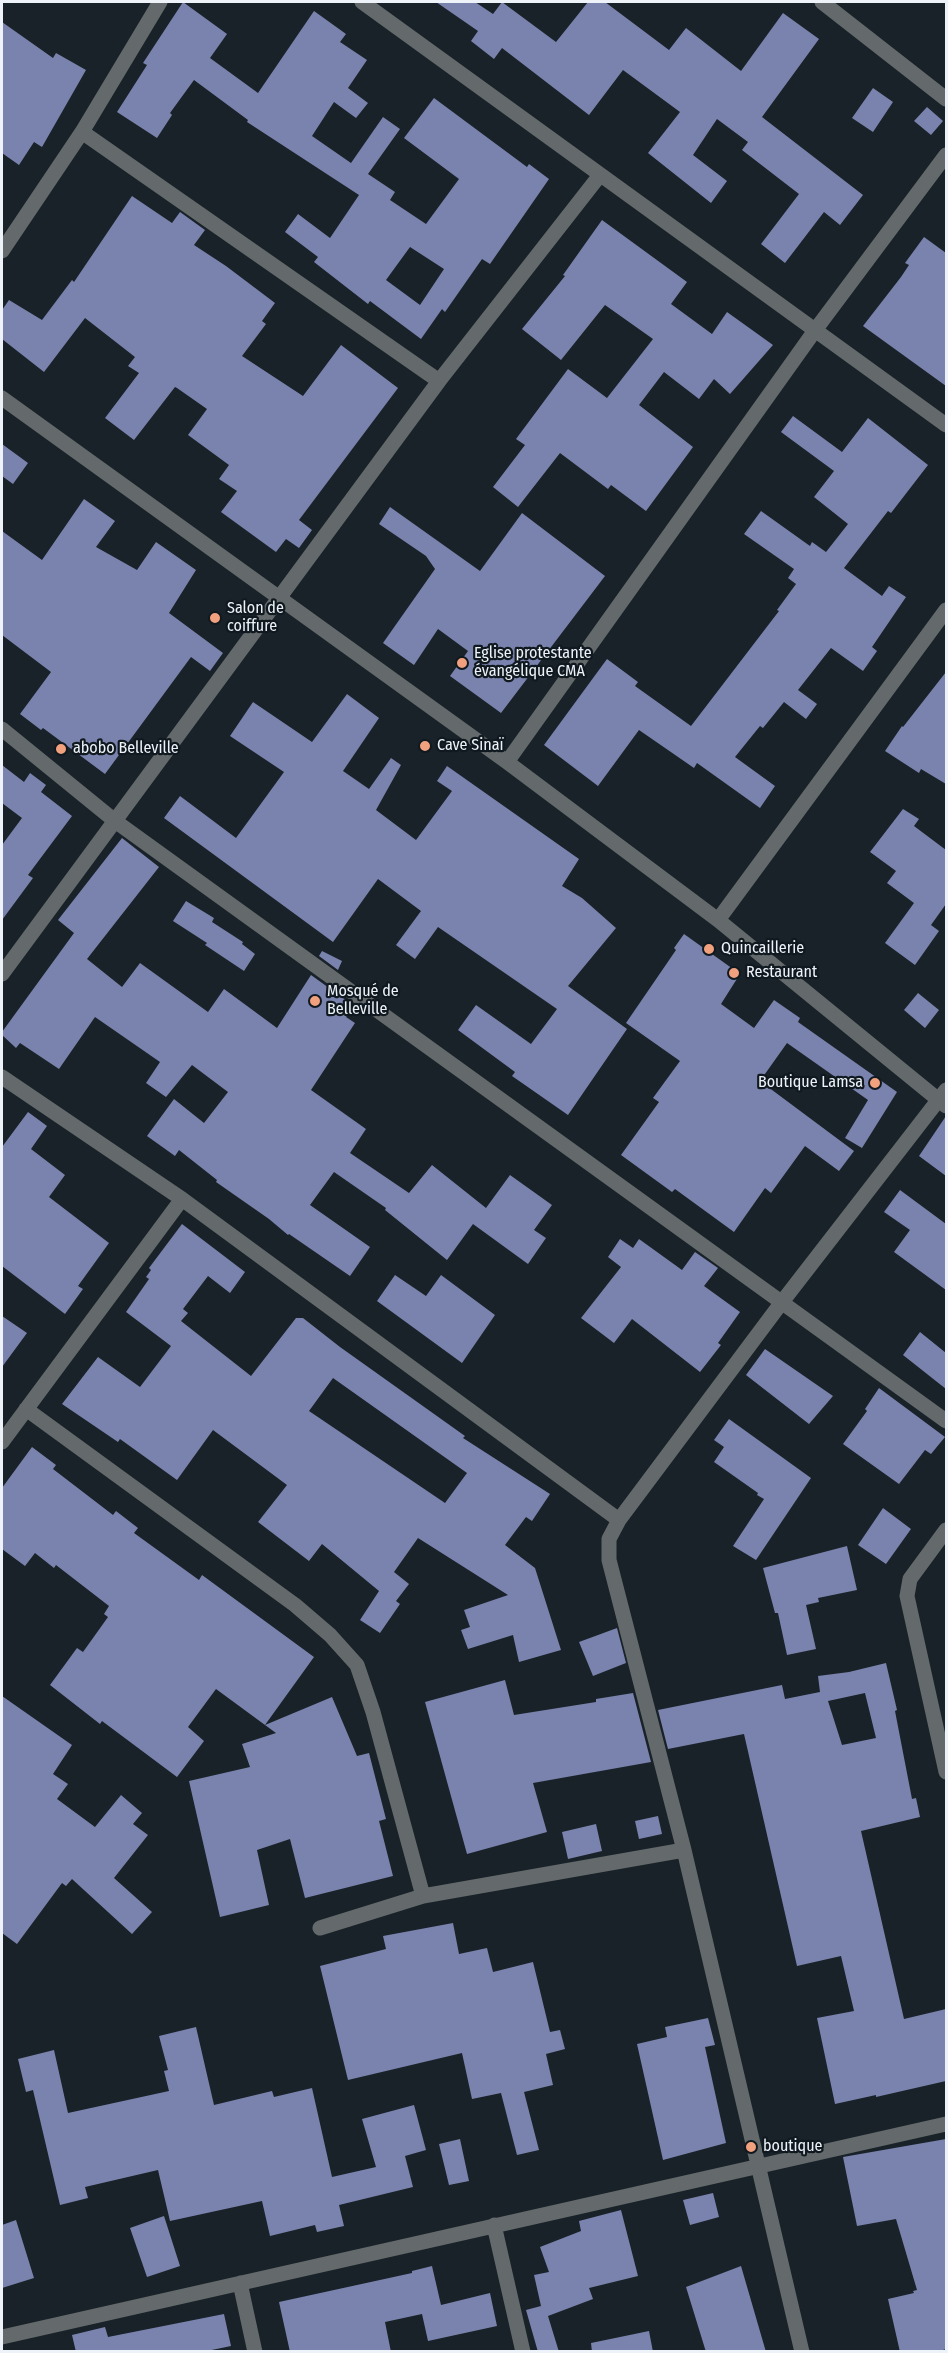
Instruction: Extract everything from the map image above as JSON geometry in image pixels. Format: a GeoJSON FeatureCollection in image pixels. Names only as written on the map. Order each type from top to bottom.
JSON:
{"type":"FeatureCollection","features":[{"type":"Feature","properties":{"kind":"street"},"geometry":{"type":"LineString","coordinates":[[2,251],[82,132],[159,2]]}},
{"type":"Feature","properties":{"kind":"street"},"geometry":{"type":"LineString","coordinates":[[822,2],[946,99]]}},
{"type":"Feature","properties":{"kind":"street"},"geometry":{"type":"LineString","coordinates":[[371,4],[600,175],[946,425]]}},
{"type":"Feature","properties":{"kind":"street"},"geometry":{"type":"LineString","coordinates":[[82,132],[439,381]]}},
{"type":"Feature","properties":{"kind":"street"},"geometry":{"type":"LineString","coordinates":[[507,762],[816,329],[946,155]]}},
{"type":"Feature","properties":{"kind":"street"},"geometry":{"type":"LineString","coordinates":[[2,974],[439,381],[600,175]]}},
{"type":"Feature","properties":{"kind":"street"},"geometry":{"type":"LineString","coordinates":[[2,398],[507,762],[718,920],[944,1098],[782,1302],[619,1520],[609,1539],[609,1560],[684,1850],[760,2165],[802,2352]]}},
{"type":"Feature","properties":{"kind":"street"},"geometry":{"type":"LineString","coordinates":[[718,920],[946,610]]}},
{"type":"Feature","properties":{"kind":"street"},"geometry":{"type":"LineString","coordinates":[[2,729],[115,821],[946,1421]]}},
{"type":"Feature","properties":{"kind":"street"},"geometry":{"type":"LineString","coordinates":[[2,1077],[182,1199],[619,1520]]}},
{"type":"Feature","properties":{"kind":"street"},"geometry":{"type":"LineString","coordinates":[[2,1442],[182,1199]]}},
{"type":"Feature","properties":{"kind":"street"},"geometry":{"type":"LineString","coordinates":[[26,1409],[295,1605],[330,1635],[357,1665],[373,1712],[423,1896]]}},
{"type":"Feature","properties":{"kind":"street"},"geometry":{"type":"LineString","coordinates":[[946,1530],[910,1578],[907,1596],[946,1772]]}},
{"type":"Feature","properties":{"kind":"street"},"geometry":{"type":"LineString","coordinates":[[320,1928],[423,1896],[684,1850]]}},
{"type":"Feature","properties":{"kind":"street"},"geometry":{"type":"LineString","coordinates":[[2,2337],[946,2124]]}},
{"type":"Feature","properties":{"kind":"street"},"geometry":{"type":"LineString","coordinates":[[494,2225],[523,2352]]}},
{"type":"Feature","properties":{"kind":"street"},"geometry":{"type":"LineString","coordinates":[[240,2283],[255,2352]]}},
{"type":"Feature","properties":{"kind":"building"},"geometry":{"type":"Polygon","coordinates":[[[183,2],[227,34],[210,58],[258,93],[314,11],[346,34],[340,42],[367,60],[348,88],[368,103],[356,118],[334,102],[312,136],[351,163],[383,117],[400,129],[368,174],[395,192],[390,200],[426,224],[459,179],[404,138],[434,98],[527,167],[529,164],[549,179],[490,264],[482,259],[445,312],[442,309],[421,339],[370,301],[368,304],[314,262],[318,257],[285,232],[298,214],[330,238],[359,195],[247,122],[248,120],[194,80],[170,113],[172,115],[157,138],[117,112],[147,65],[143,63],[183,2]],[[410,247],[386,280],[420,305],[444,269],[410,247]]]}},
{"type":"Feature","properties":{"kind":"building"},"geometry":{"type":"Polygon","coordinates":[[[436,2],[475,2],[493,14],[502,2],[556,42],[588,2],[605,2],[669,50],[686,28],[741,71],[783,13],[819,39],[762,117],[863,195],[840,225],[824,212],[785,263],[761,244],[799,194],[742,150],[748,142],[717,119],[693,155],[727,181],[711,203],[648,153],[680,112],[623,70],[589,115],[502,48],[494,59],[471,41],[478,31],[436,2]]]}},
{"type":"Feature","properties":{"kind":"building"},"geometry":{"type":"Polygon","coordinates":[[[2,22],[53,58],[56,53],[86,70],[42,147],[34,142],[19,165],[2,153],[2,22]]]}},
{"type":"Feature","properties":{"kind":"building"},"geometry":{"type":"Polygon","coordinates":[[[873,88],[893,102],[873,132],[852,118],[873,88]]]}},
{"type":"Feature","properties":{"kind":"building"},"geometry":{"type":"Polygon","coordinates":[[[927,107],[943,121],[931,135],[914,121],[927,107]]]}},
{"type":"Feature","properties":{"kind":"building"},"geometry":{"type":"Polygon","coordinates":[[[132,196],[172,223],[180,212],[205,230],[194,245],[275,303],[262,321],[266,324],[242,356],[303,396],[341,345],[398,388],[299,520],[312,530],[299,548],[286,539],[276,552],[221,512],[237,491],[219,479],[229,465],[188,435],[207,409],[177,388],[175,387],[134,440],[105,418],[139,373],[128,366],[135,357],[85,318],[44,372],[2,339],[2,310],[9,300],[42,320],[72,280],[74,282],[132,196]]]}},
{"type":"Feature","properties":{"kind":"building"},"geometry":{"type":"Polygon","coordinates":[[[602,220],[687,282],[671,304],[712,334],[727,312],[773,345],[730,394],[714,379],[699,399],[664,372],[639,405],[693,447],[646,511],[611,485],[608,489],[560,453],[518,507],[493,487],[525,445],[516,439],[568,369],[607,398],[653,339],[605,305],[561,360],[522,329],[565,276],[563,275],[602,220]]]}},
{"type":"Feature","properties":{"kind":"building"},"geometry":{"type":"Polygon","coordinates":[[[924,237],[946,253],[946,386],[863,326],[901,277],[909,265],[905,263],[924,237]]]}},
{"type":"Feature","properties":{"kind":"building"},"geometry":{"type":"Polygon","coordinates":[[[793,416],[842,452],[868,418],[928,465],[891,513],[888,511],[844,568],[882,596],[889,586],[906,597],[872,647],[877,651],[863,671],[831,648],[798,690],[817,704],[806,719],[784,702],[763,728],[760,726],[735,757],[775,786],[760,808],[697,763],[694,768],[639,730],[598,786],[544,745],[607,659],[638,682],[635,686],[691,726],[779,611],[777,610],[796,584],[788,578],[794,569],[744,534],[761,511],[810,546],[812,542],[826,552],[848,524],[814,497],[834,471],[781,432],[793,416]]]}},
{"type":"Feature","properties":{"kind":"building"},"geometry":{"type":"Polygon","coordinates":[[[2,444],[28,463],[13,484],[2,476],[2,444]]]}},
{"type":"Feature","properties":{"kind":"building"},"geometry":{"type":"Polygon","coordinates":[[[84,499],[115,521],[96,547],[137,570],[156,542],[196,570],[169,613],[223,653],[210,671],[191,657],[105,774],[43,728],[41,730],[20,714],[51,672],[2,635],[2,531],[42,560],[84,499]]]}},
{"type":"Feature","properties":{"kind":"building"},"geometry":{"type":"Polygon","coordinates":[[[390,507],[480,571],[522,513],[605,576],[501,713],[450,676],[468,651],[438,629],[414,665],[383,643],[435,569],[426,556],[379,524],[390,507]]]}},
{"type":"Feature","properties":{"kind":"building"},"geometry":{"type":"Polygon","coordinates":[[[946,672],[946,784],[921,769],[919,773],[885,751],[902,726],[946,672]]]}},
{"type":"Feature","properties":{"kind":"building"},"geometry":{"type":"Polygon","coordinates":[[[347,694],[379,718],[343,771],[369,789],[391,758],[401,765],[376,810],[416,840],[452,791],[437,781],[447,766],[579,859],[562,886],[582,898],[616,928],[568,986],[627,1029],[568,1115],[512,1076],[515,1072],[458,1030],[476,1005],[531,1044],[557,1009],[438,927],[415,959],[396,945],[421,911],[378,879],[333,942],[164,818],[180,796],[236,838],[284,772],[230,736],[253,702],[312,742],[347,694]]]}},
{"type":"Feature","properties":{"kind":"building"},"geometry":{"type":"Polygon","coordinates":[[[2,765],[24,782],[30,773],[46,785],[41,792],[72,816],[28,875],[33,878],[2,920],[2,845],[22,818],[2,803],[2,765]]]}},
{"type":"Feature","properties":{"kind":"building"},"geometry":{"type":"Polygon","coordinates":[[[903,809],[919,819],[914,826],[946,850],[946,904],[931,925],[939,931],[915,965],[885,943],[914,903],[887,883],[896,871],[870,852],[903,809]]]}},
{"type":"Feature","properties":{"kind":"building"},"geometry":{"type":"Polygon","coordinates":[[[122,838],[159,867],[87,959],[122,987],[140,963],[208,1012],[224,989],[277,1028],[311,975],[354,1006],[346,1017],[355,1023],[311,1090],[366,1129],[350,1153],[409,1193],[432,1165],[486,1208],[510,1175],[552,1205],[534,1230],[546,1238],[528,1264],[473,1224],[447,1260],[385,1210],[386,1208],[334,1172],[310,1205],[370,1247],[350,1276],[288,1235],[216,1182],[217,1180],[179,1150],[175,1156],[147,1136],[174,1099],[204,1123],[228,1092],[192,1065],[166,1097],[146,1083],[160,1062],[95,1017],[59,1069],[20,1043],[16,1048],[2,1035],[74,933],[58,920],[122,838]]]}},
{"type":"Feature","properties":{"kind":"building"},"geometry":{"type":"Polygon","coordinates":[[[186,901],[214,918],[212,922],[243,942],[242,944],[255,954],[244,971],[173,921],[186,901]]]}},
{"type":"Feature","properties":{"kind":"building"},"geometry":{"type":"Polygon","coordinates":[[[684,934],[740,974],[721,1004],[754,1028],[774,1000],[800,1018],[798,1022],[897,1092],[862,1148],[845,1138],[868,1100],[787,1043],[760,1081],[854,1151],[839,1171],[805,1146],[771,1193],[765,1188],[734,1232],[675,1189],[672,1192],[621,1155],[659,1102],[653,1098],[680,1061],[626,1023],[676,950],[674,948],[684,934]]]}},
{"type":"Feature","properties":{"kind":"building"},"geometry":{"type":"Polygon","coordinates":[[[322,951],[342,961],[338,970],[319,956],[322,951]]]}},
{"type":"Feature","properties":{"kind":"building"},"geometry":{"type":"Polygon","coordinates":[[[918,993],[939,1010],[925,1028],[904,1010],[918,993]]]}},
{"type":"Feature","properties":{"kind":"building"},"geometry":{"type":"Polygon","coordinates":[[[28,1112],[47,1126],[31,1149],[65,1175],[49,1197],[109,1243],[78,1286],[83,1289],[65,1314],[2,1266],[2,1147],[28,1112]]]}},
{"type":"Feature","properties":{"kind":"building"},"geometry":{"type":"Polygon","coordinates":[[[946,1116],[946,1176],[919,1156],[946,1116]]]}},
{"type":"Feature","properties":{"kind":"building"},"geometry":{"type":"Polygon","coordinates":[[[900,1190],[946,1224],[946,1290],[894,1252],[910,1230],[884,1212],[900,1190]]]}},
{"type":"Feature","properties":{"kind":"building"},"geometry":{"type":"Polygon","coordinates":[[[182,1224],[245,1272],[230,1293],[208,1276],[183,1309],[188,1313],[181,1321],[251,1376],[296,1318],[303,1318],[465,1436],[463,1438],[550,1494],[532,1521],[526,1517],[505,1545],[535,1568],[561,1650],[519,1662],[513,1635],[468,1649],[461,1630],[470,1627],[464,1610],[508,1595],[418,1538],[394,1572],[409,1584],[396,1601],[400,1604],[380,1633],[360,1620],[379,1591],[322,1544],[309,1561],[258,1522],[287,1485],[213,1430],[177,1480],[120,1439],[118,1442],[62,1404],[98,1357],[140,1387],[171,1346],[126,1312],[149,1279],[146,1277],[151,1270],[149,1268],[182,1224]],[[333,1378],[309,1411],[445,1503],[467,1473],[333,1378]]]}},
{"type":"Feature","properties":{"kind":"building"},"geometry":{"type":"Polygon","coordinates":[[[620,1239],[633,1248],[639,1239],[682,1270],[695,1252],[718,1268],[704,1286],[740,1312],[718,1343],[721,1345],[700,1372],[632,1319],[614,1343],[581,1318],[621,1267],[608,1257],[620,1239]]]}},
{"type":"Feature","properties":{"kind":"building"},"geometry":{"type":"Polygon","coordinates":[[[395,1275],[426,1296],[441,1275],[495,1315],[462,1363],[377,1301],[395,1275]]]}},
{"type":"Feature","properties":{"kind":"building"},"geometry":{"type":"Polygon","coordinates":[[[2,1316],[27,1333],[2,1367],[2,1316]]]}},
{"type":"Feature","properties":{"kind":"building"},"geometry":{"type":"Polygon","coordinates":[[[920,1332],[946,1353],[946,1389],[903,1355],[920,1332]]]}},
{"type":"Feature","properties":{"kind":"building"},"geometry":{"type":"Polygon","coordinates":[[[765,1349],[833,1396],[809,1424],[746,1375],[765,1349]]]}},
{"type":"Feature","properties":{"kind":"building"},"geometry":{"type":"Polygon","coordinates":[[[879,1388],[945,1437],[931,1454],[925,1450],[899,1484],[843,1444],[867,1411],[865,1409],[879,1388]]]}},
{"type":"Feature","properties":{"kind":"building"},"geometry":{"type":"Polygon","coordinates":[[[729,1419],[811,1478],[756,1560],[733,1546],[764,1499],[714,1462],[724,1447],[714,1440],[729,1419]]]}},
{"type":"Feature","properties":{"kind":"building"},"geometry":{"type":"Polygon","coordinates":[[[32,1447],[56,1465],[53,1469],[113,1515],[116,1511],[138,1528],[134,1533],[199,1580],[202,1575],[314,1657],[265,1725],[216,1689],[188,1727],[204,1741],[177,1777],[102,1721],[100,1724],[50,1685],[77,1648],[83,1652],[108,1617],[104,1614],[109,1606],[56,1565],[54,1568],[35,1553],[25,1566],[2,1549],[2,1488],[32,1447]]]}},
{"type":"Feature","properties":{"kind":"building"},"geometry":{"type":"Polygon","coordinates":[[[883,1508],[911,1529],[886,1564],[858,1545],[883,1508]]]}},
{"type":"Feature","properties":{"kind":"building"},"geometry":{"type":"Polygon","coordinates":[[[847,1546],[857,1590],[818,1598],[819,1602],[806,1605],[816,1649],[787,1655],[778,1613],[775,1613],[763,1568],[847,1546]]]}},
{"type":"Feature","properties":{"kind":"building"},"geometry":{"type":"Polygon","coordinates":[[[617,1628],[626,1663],[593,1676],[579,1642],[617,1628]]]}},
{"type":"Feature","properties":{"kind":"building"},"geometry":{"type":"Polygon","coordinates":[[[886,1663],[897,1710],[895,1711],[912,1799],[916,1798],[920,1817],[861,1831],[904,2019],[946,2009],[946,2081],[835,2104],[817,2018],[854,2011],[841,1956],[797,1966],[744,1734],[668,1749],[658,1710],[782,1685],[785,1699],[820,1692],[818,1676],[849,1672],[886,1663]],[[865,1693],[828,1701],[842,1745],[876,1738],[865,1693]]]}},
{"type":"Feature","properties":{"kind":"building"},"geometry":{"type":"Polygon","coordinates":[[[505,1680],[514,1715],[596,1702],[596,1699],[633,1693],[651,1762],[533,1783],[547,1832],[467,1854],[425,1702],[505,1680]]]}},
{"type":"Feature","properties":{"kind":"building"},"geometry":{"type":"Polygon","coordinates":[[[2,1696],[72,1745],[53,1774],[68,1784],[57,1799],[95,1827],[121,1795],[142,1813],[133,1824],[148,1835],[114,1878],[152,1912],[132,1934],[72,1879],[66,1886],[62,1883],[17,1944],[2,1933],[2,1696]]]}},
{"type":"Feature","properties":{"kind":"building"},"geometry":{"type":"Polygon","coordinates":[[[332,1697],[357,1756],[369,1753],[386,1819],[379,1821],[393,1876],[305,1898],[290,1839],[257,1850],[269,1905],[220,1917],[189,1781],[250,1767],[242,1744],[276,1733],[265,1725],[332,1697]]]}},
{"type":"Feature","properties":{"kind":"building"},"geometry":{"type":"Polygon","coordinates":[[[658,1816],[662,1834],[639,1839],[635,1821],[658,1816]]]}},
{"type":"Feature","properties":{"kind":"building"},"geometry":{"type":"Polygon","coordinates":[[[596,1824],[602,1851],[568,1859],[562,1832],[596,1824]]]}},
{"type":"Feature","properties":{"kind":"building"},"geometry":{"type":"Polygon","coordinates":[[[453,1923],[459,1954],[487,1948],[493,1972],[533,1962],[550,2032],[560,2030],[565,2049],[546,2054],[553,2085],[524,2092],[539,2150],[517,2155],[501,2093],[472,2099],[462,2053],[348,2080],[320,1966],[386,1949],[383,1936],[453,1923]]]}},
{"type":"Feature","properties":{"kind":"building"},"geometry":{"type":"Polygon","coordinates":[[[708,2018],[715,2045],[705,2047],[726,2143],[663,2160],[637,2044],[667,2037],[665,2027],[708,2018]]]}},
{"type":"Feature","properties":{"kind":"building"},"geometry":{"type":"Polygon","coordinates":[[[196,2027],[214,2105],[272,2091],[274,2097],[312,2088],[332,2177],[376,2167],[362,2119],[414,2105],[426,2150],[405,2156],[413,2187],[339,2205],[344,2226],[317,2232],[315,2225],[270,2236],[262,2201],[170,2221],[158,2170],[85,2187],[88,2198],[60,2205],[33,2090],[26,2092],[18,2059],[54,2050],[68,2113],[169,2091],[164,2071],[168,2070],[159,2036],[196,2027]]]}},
{"type":"Feature","properties":{"kind":"building"},"geometry":{"type":"Polygon","coordinates":[[[460,2139],[469,2181],[449,2185],[439,2144],[460,2139]]]}},
{"type":"Feature","properties":{"kind":"building"},"geometry":{"type":"Polygon","coordinates":[[[946,2139],[946,2349],[937,2352],[900,2352],[888,2299],[914,2293],[913,2291],[917,2290],[896,2219],[857,2226],[843,2157],[946,2139]]]}},
{"type":"Feature","properties":{"kind":"building"},"geometry":{"type":"Polygon","coordinates":[[[713,2193],[719,2217],[690,2225],[683,2200],[713,2193]]]}},
{"type":"Feature","properties":{"kind":"building"},"geometry":{"type":"Polygon","coordinates":[[[621,2210],[638,2276],[589,2288],[593,2299],[548,2316],[559,2352],[538,2352],[526,2310],[541,2306],[534,2275],[549,2272],[540,2247],[581,2231],[579,2221],[621,2210]]]}},
{"type":"Feature","properties":{"kind":"building"},"geometry":{"type":"Polygon","coordinates":[[[164,2216],[180,2266],[147,2277],[130,2228],[164,2216]]]}},
{"type":"Feature","properties":{"kind":"building"},"geometry":{"type":"Polygon","coordinates":[[[16,2220],[34,2278],[2,2288],[2,2225],[16,2220]]]}},
{"type":"Feature","properties":{"kind":"building"},"geometry":{"type":"Polygon","coordinates":[[[432,2266],[441,2305],[490,2293],[497,2326],[428,2341],[422,2314],[385,2322],[391,2352],[290,2352],[279,2302],[412,2273],[412,2271],[432,2266]]]}},
{"type":"Feature","properties":{"kind":"building"},"geometry":{"type":"Polygon","coordinates":[[[741,2266],[766,2352],[706,2352],[686,2287],[741,2266]]]}},
{"type":"Feature","properties":{"kind":"building"},"geometry":{"type":"Polygon","coordinates":[[[224,2314],[231,2346],[202,2352],[76,2352],[72,2335],[105,2327],[108,2337],[224,2314]]]}},
{"type":"Feature","properties":{"kind":"building"},"geometry":{"type":"Polygon","coordinates":[[[649,2331],[653,2352],[592,2352],[591,2343],[649,2331]]]}},
{"type":"Feature","properties":{"kind":"place","name":"Salon de coiffure"},"geometry":{"type":"Point","coordinates":[215,618]}},
{"type":"Feature","properties":{"kind":"place","name":"Eglise protestante évangélique CMA"},"geometry":{"type":"Point","coordinates":[462,663]}},
{"type":"Feature","properties":{"kind":"place","name":"Cave Sinaï"},"geometry":{"type":"Point","coordinates":[425,746]}},
{"type":"Feature","properties":{"kind":"place","name":"abobo Belleville"},"geometry":{"type":"Point","coordinates":[61,749]}},
{"type":"Feature","properties":{"kind":"place","name":"Quincaillerie"},"geometry":{"type":"Point","coordinates":[709,949]}},
{"type":"Feature","properties":{"kind":"place","name":"Restaurant"},"geometry":{"type":"Point","coordinates":[734,973]}},
{"type":"Feature","properties":{"kind":"place","name":"Mosqué de Belleville"},"geometry":{"type":"Point","coordinates":[315,1001]}},
{"type":"Feature","properties":{"kind":"place","name":"Boutique Lamsa"},"geometry":{"type":"Point","coordinates":[875,1083]}},
{"type":"Feature","properties":{"kind":"place","name":"boutique"},"geometry":{"type":"Point","coordinates":[751,2147]}}]}
